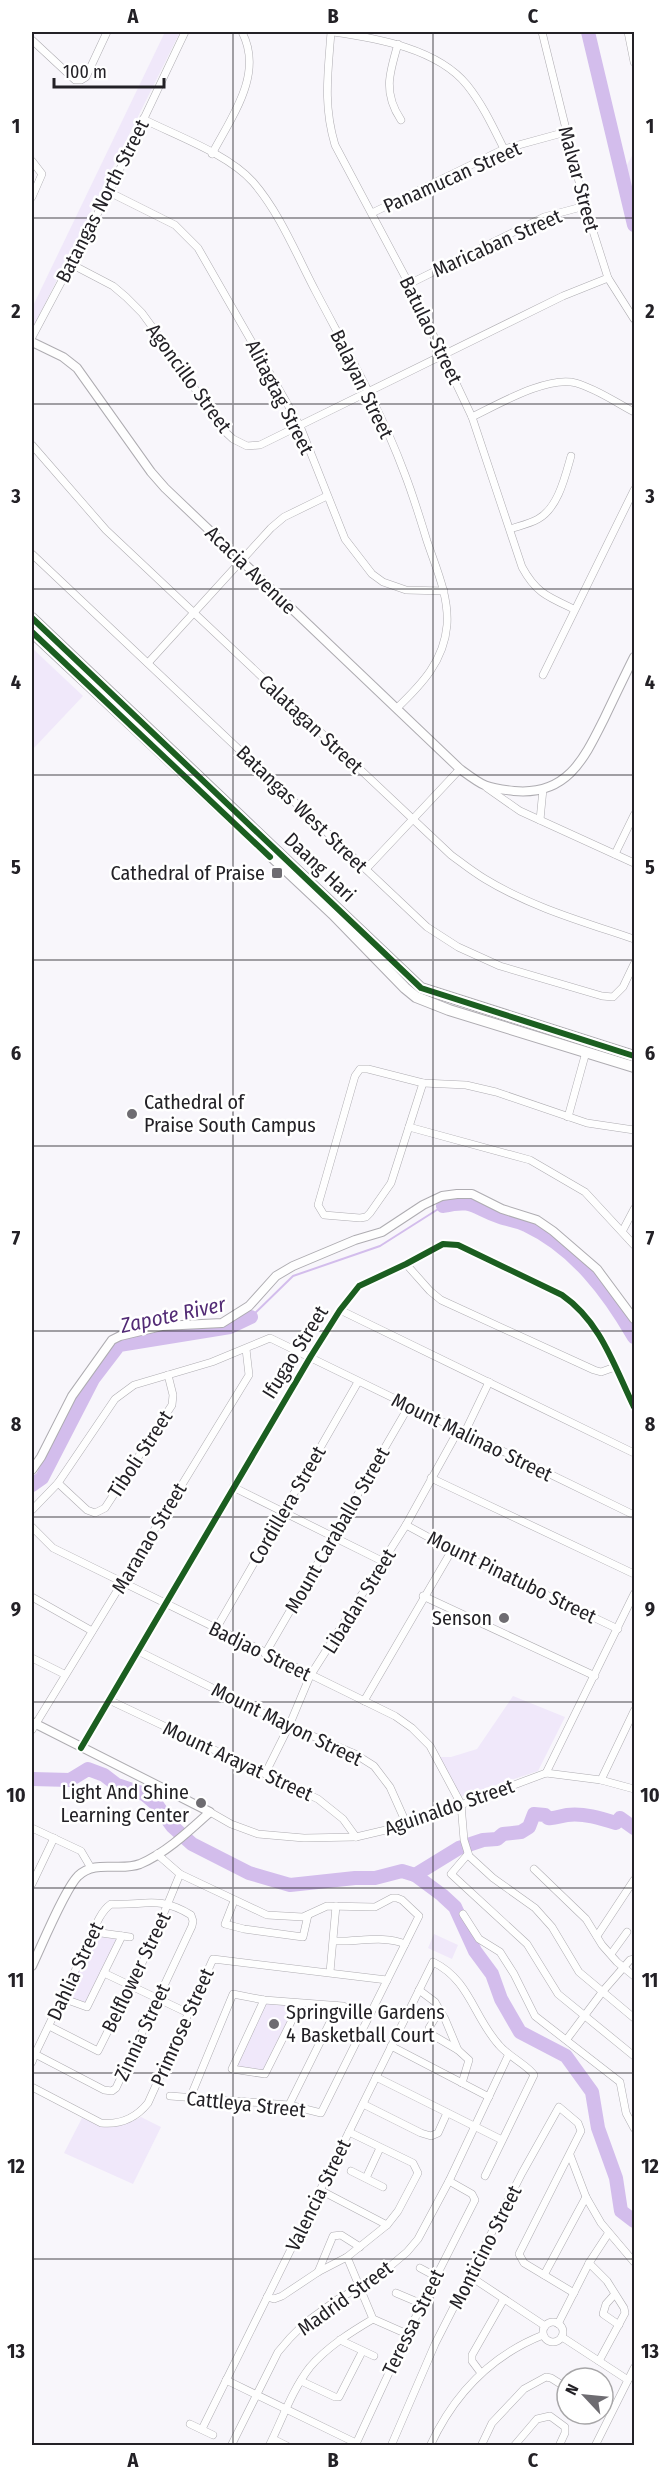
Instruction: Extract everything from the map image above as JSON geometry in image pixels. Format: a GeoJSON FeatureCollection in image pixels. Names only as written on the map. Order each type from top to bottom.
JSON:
{"type":"FeatureCollection","features":[{"type":"Feature","properties":{"kind":"main road","name":"Daang Hari"},"geometry":{"type":"LineString","coordinates":[[32,618],[421,988],[634,1056]]}},
{"type":"Feature","properties":{"kind":"main road","name":"Daang Hari"},"geometry":{"type":"LineString","coordinates":[[32,632],[333,914],[416,997],[449,1010],[634,1067]]}},
{"type":"Feature","properties":{"kind":"street"},"geometry":{"type":"LineString","coordinates":[[32,40],[75,80],[81,80],[86,77],[107,32]]}},
{"type":"Feature","properties":{"kind":"street","name":"Batangas North Street"},"geometry":{"type":"LineString","coordinates":[[32,337],[109,192],[185,32]]}},
{"type":"Feature","properties":{"kind":"street"},"geometry":{"type":"LineString","coordinates":[[212,154],[241,98],[249,76],[249,48],[242,32]]}},
{"type":"Feature","properties":{"kind":"street"},"geometry":{"type":"LineString","coordinates":[[332,32],[371,37],[398,45],[436,62],[466,84],[488,115],[504,149]]}},
{"type":"Feature","properties":{"kind":"street","name":"Batulao Street"},"geometry":{"type":"LineString","coordinates":[[332,32],[326,100],[328,121],[335,146],[409,284],[472,417],[522,567],[531,584],[541,594],[574,609]]}},
{"type":"Feature","properties":{"kind":"street","name":"Malvar Street"},"geometry":{"type":"LineString","coordinates":[[542,32],[585,206],[608,278],[634,319]]}},
{"type":"Feature","properties":{"kind":"street"},"geometry":{"type":"LineString","coordinates":[[628,32],[634,62]]}},
{"type":"Feature","properties":{"kind":"street"},"geometry":{"type":"LineString","coordinates":[[398,45],[390,73],[390,97],[401,120]]}},
{"type":"Feature","properties":{"kind":"street","name":"Balayan Street"},"geometry":{"type":"LineString","coordinates":[[143,119],[237,167],[254,183],[274,213],[368,391],[404,471],[444,591],[447,623],[444,644],[436,664],[419,687],[397,708]]}},
{"type":"Feature","properties":{"kind":"street","name":"Panamucan Street"},"geometry":{"type":"LineString","coordinates":[[372,213],[504,149],[566,132]]}},
{"type":"Feature","properties":{"kind":"street"},"geometry":{"type":"LineString","coordinates":[[32,161],[42,174],[32,197]]}},
{"type":"Feature","properties":{"kind":"street","name":"Alitagtag Street"},"geometry":{"type":"LineString","coordinates":[[109,192],[175,225],[198,248],[300,426],[345,539],[372,574],[383,582],[406,590],[444,591]]}},
{"type":"Feature","properties":{"kind":"street","name":"Maricaban Street"},"geometry":{"type":"LineString","coordinates":[[409,284],[544,217],[585,206]]}},
{"type":"Feature","properties":{"kind":"street","name":"Agoncillo Street"},"geometry":{"type":"LineString","coordinates":[[71,264],[113,286],[142,313],[220,427],[233,439],[247,446],[260,445],[563,296],[608,278]]}},
{"type":"Feature","properties":{"kind":"street","name":"Acacia Avenue"},"geometry":{"type":"LineString","coordinates":[[32,342],[63,357],[77,368],[151,472],[318,636],[460,769],[487,788]]}},
{"type":"Feature","properties":{"kind":"street"},"geometry":{"type":"LineString","coordinates":[[472,417],[553,383],[574,382],[596,390],[634,412]]}},
{"type":"Feature","properties":{"kind":"street","name":"Calatagan Street"},"geometry":{"type":"LineString","coordinates":[[32,445],[106,530],[451,855],[485,879],[521,898],[562,915],[634,939]]}},
{"type":"Feature","properties":{"kind":"street"},"geometry":{"type":"LineString","coordinates":[[510,529],[538,519],[550,509],[571,456]]}},
{"type":"Feature","properties":{"kind":"street"},"geometry":{"type":"LineString","coordinates":[[543,675],[634,490]]}},
{"type":"Feature","properties":{"kind":"street"},"geometry":{"type":"LineString","coordinates":[[148,663],[284,518],[327,496]]}},
{"type":"Feature","properties":{"kind":"street"},"geometry":{"type":"LineString","coordinates":[[626,508],[634,513]]}},
{"type":"Feature","properties":{"kind":"street","name":"Batangas West Street"},"geometry":{"type":"LineString","coordinates":[[32,554],[427,927],[459,947],[500,966],[602,996],[612,997],[623,987],[634,964]]}},
{"type":"Feature","properties":{"kind":"street"},"geometry":{"type":"LineString","coordinates":[[487,788],[520,791],[543,789],[566,777],[585,756],[634,657]]}},
{"type":"Feature","properties":{"kind":"street"},"geometry":{"type":"LineString","coordinates":[[366,869],[460,769]]}},
{"type":"Feature","properties":{"kind":"street"},"geometry":{"type":"LineString","coordinates":[[487,788],[505,802],[540,820],[634,863]]}},
{"type":"Feature","properties":{"kind":"street"},"geometry":{"type":"LineString","coordinates":[[540,820],[543,789]]}},
{"type":"Feature","properties":{"kind":"street"},"geometry":{"type":"LineString","coordinates":[[615,854],[634,815]]}},
{"type":"Feature","properties":{"kind":"street"},"geometry":{"type":"LineString","coordinates":[[568,1117],[586,1052]]}},
{"type":"Feature","properties":{"kind":"street"},"geometry":{"type":"LineString","coordinates":[[423,1083],[391,1183],[366,1217],[330,1216],[320,1211],[318,1205],[357,1072],[360,1069],[423,1083],[466,1085],[496,1092],[587,1123],[634,1130]]}},
{"type":"Feature","properties":{"kind":"street"},"geometry":{"type":"LineString","coordinates":[[409,1127],[530,1160],[585,1192],[623,1230],[634,1245]]}},
{"type":"Feature","properties":{"kind":"street"},"geometry":{"type":"LineString","coordinates":[[32,1470],[72,1396],[112,1340],[120,1335],[162,1326],[222,1323],[249,1306],[276,1276],[293,1266],[355,1240],[382,1232],[442,1196],[472,1194],[502,1209],[537,1220],[574,1247],[597,1269],[634,1319]]}},
{"type":"Feature","properties":{"kind":"street"},"geometry":{"type":"LineString","coordinates":[[623,1230],[634,1209]]}},
{"type":"Feature","properties":{"kind":"street","name":"Ifugao Street"},"geometry":{"type":"LineString","coordinates":[[81,1748],[311,1356],[340,1310],[359,1286],[406,1264],[437,1246],[452,1243],[562,1295],[586,1315],[599,1332],[634,1407]]}},
{"type":"Feature","properties":{"kind":"street"},"geometry":{"type":"LineString","coordinates":[[406,1264],[441,1300],[594,1370],[601,1372],[615,1367]]}},
{"type":"Feature","properties":{"kind":"street"},"geometry":{"type":"LineString","coordinates":[[340,1310],[634,1453]]}},
{"type":"Feature","properties":{"kind":"street","name":"Mount Malinao Street"},"geometry":{"type":"LineString","coordinates":[[32,1510],[58,1483],[115,1399],[123,1391],[134,1385],[212,1362],[270,1338],[311,1356],[358,1382],[461,1432],[634,1512]]}},
{"type":"Feature","properties":{"kind":"street","name":"Maranao Street"},"geometry":{"type":"LineString","coordinates":[[33,1725],[249,1375],[246,1348]]}},
{"type":"Feature","properties":{"kind":"street","name":"Tiboli Street"},"geometry":{"type":"LineString","coordinates":[[58,1483],[87,1510],[94,1513],[105,1508],[172,1405],[173,1395],[168,1375]]}},
{"type":"Feature","properties":{"kind":"street","name":"Cordillera Street"},"geometry":{"type":"LineString","coordinates":[[216,1629],[358,1382]]}},
{"type":"Feature","properties":{"kind":"street","name":"Libadan Street"},"geometry":{"type":"LineString","coordinates":[[265,1774],[310,1676],[384,1562],[489,1382]]}},
{"type":"Feature","properties":{"kind":"street","name":"Mount Caraballo Street"},"geometry":{"type":"LineString","coordinates":[[265,1654],[409,1406]]}},
{"type":"Feature","properties":{"kind":"street"},"geometry":{"type":"LineString","coordinates":[[431,1478],[634,1574]]}},
{"type":"Feature","properties":{"kind":"street"},"geometry":{"type":"LineString","coordinates":[[233,1487],[384,1562]]}},
{"type":"Feature","properties":{"kind":"street","name":"Mount Pinatubo Street"},"geometry":{"type":"LineString","coordinates":[[406,1525],[452,1550],[618,1629]]}},
{"type":"Feature","properties":{"kind":"street","name":"Badjao Street"},"geometry":{"type":"LineString","coordinates":[[32,1527],[53,1548],[395,1716],[412,1728],[430,1746],[461,1804]]}},
{"type":"Feature","properties":{"kind":"street"},"geometry":{"type":"LineString","coordinates":[[364,1701],[423,1596],[452,1550]]}},
{"type":"Feature","properties":{"kind":"street"},"geometry":{"type":"LineString","coordinates":[[546,1773],[634,1594]]}},
{"type":"Feature","properties":{"kind":"street"},"geometry":{"type":"LineString","coordinates":[[32,1596],[92,1631]]}},
{"type":"Feature","properties":{"kind":"street"},"geometry":{"type":"LineString","coordinates":[[423,1596],[595,1676]]}},
{"type":"Feature","properties":{"kind":"street","name":"Mount Mayon Street"},"geometry":{"type":"LineString","coordinates":[[138,1651],[289,1726],[355,1754],[374,1766],[390,1787],[407,1826]]}},
{"type":"Feature","properties":{"kind":"street"},"geometry":{"type":"LineString","coordinates":[[32,1658],[64,1674]]}},
{"type":"Feature","properties":{"kind":"street","name":"Mount Arayat Street"},"geometry":{"type":"LineString","coordinates":[[109,1700],[318,1799],[343,1819],[356,1837]]}},
{"type":"Feature","properties":{"kind":"street"},"geometry":{"type":"LineString","coordinates":[[601,1780],[634,1712]]}},
{"type":"Feature","properties":{"kind":"street","name":"Aguinaldo Street"},"geometry":{"type":"LineString","coordinates":[[33,1725],[231,1824],[258,1834],[304,1839],[356,1837],[407,1826],[546,1773],[601,1780],[634,1789]]}},
{"type":"Feature","properties":{"kind":"street"},"geometry":{"type":"LineString","coordinates":[[461,1804],[467,1852],[493,1878],[535,1908],[552,1927],[579,1972],[634,2018]]}},
{"type":"Feature","properties":{"kind":"street"},"geometry":{"type":"LineString","coordinates":[[32,1966],[77,1877],[91,1868],[130,1866],[156,1854],[190,1831],[210,1812]]}},
{"type":"Feature","properties":{"kind":"street"},"geometry":{"type":"LineString","coordinates":[[32,1828],[81,1851],[91,1868]]}},
{"type":"Feature","properties":{"kind":"street"},"geometry":{"type":"LineString","coordinates":[[32,1884],[35,1868],[54,1838]]}},
{"type":"Feature","properties":{"kind":"street"},"geometry":{"type":"LineString","coordinates":[[467,1852],[451,1874],[527,1944],[558,1994],[634,2056]]}},
{"type":"Feature","properties":{"kind":"street"},"geometry":{"type":"LineString","coordinates":[[156,1854],[180,1874],[267,1915],[293,1918],[308,1915],[327,1906],[375,1907],[392,1898],[397,1898],[419,1916],[369,2017],[338,2006],[264,2000],[233,1994],[190,2098]]}},
{"type":"Feature","properties":{"kind":"street"},"geometry":{"type":"LineString","coordinates":[[534,1869],[586,1919],[610,1954],[634,1976]]}},
{"type":"Feature","properties":{"kind":"street","name":"Belflower Street"},"geometry":{"type":"LineString","coordinates":[[49,2026],[98,2051],[169,1904],[180,1874]]}},
{"type":"Feature","properties":{"kind":"street"},"geometry":{"type":"LineString","coordinates":[[597,1936],[634,1880]]}},
{"type":"Feature","properties":{"kind":"street","name":"Dahlia Street"},"geometry":{"type":"LineString","coordinates":[[32,2062],[104,1909],[111,1904],[129,1905],[153,1901],[169,1904]]}},
{"type":"Feature","properties":{"kind":"street"},"geometry":{"type":"LineString","coordinates":[[234,1901],[224,1921],[225,1924],[244,1929],[303,1937],[308,1915]]}},
{"type":"Feature","properties":{"kind":"street","name":"Zinnia Street"},"geometry":{"type":"LineString","coordinates":[[35,2054],[104,2090],[112,2091],[119,2083],[193,1921],[190,1915],[169,1904]]}},
{"type":"Feature","properties":{"kind":"street"},"geometry":{"type":"LineString","coordinates":[[330,1972],[336,1906]]}},
{"type":"Feature","properties":{"kind":"street"},"geometry":{"type":"LineString","coordinates":[[464,1914],[479,1939],[500,1952],[535,2016],[620,2082],[626,2113],[634,2128]]}},
{"type":"Feature","properties":{"kind":"street"},"geometry":{"type":"LineString","coordinates":[[94,1932],[130,1937]]}},
{"type":"Feature","properties":{"kind":"street"},"geometry":{"type":"LineString","coordinates":[[610,1954],[627,1932]]}},
{"type":"Feature","properties":{"kind":"street"},"geometry":{"type":"LineString","coordinates":[[62,1998],[87,2007],[122,1936]]}},
{"type":"Feature","properties":{"kind":"street"},"geometry":{"type":"LineString","coordinates":[[334,1941],[371,1941],[388,1938],[405,1944]]}},
{"type":"Feature","properties":{"kind":"street","name":"Primrose Street"},"geometry":{"type":"LineString","coordinates":[[32,2087],[102,2122],[114,2124],[133,2117],[148,2103],[213,1959],[387,1980]]}},
{"type":"Feature","properties":{"kind":"street"},"geometry":{"type":"LineString","coordinates":[[567,2039],[603,1991],[624,1966],[634,1959]]}},
{"type":"Feature","properties":{"kind":"street","name":"Valencia Street"},"geometry":{"type":"LineString","coordinates":[[202,2429],[434,1962],[457,1978],[464,1986],[481,2022],[508,2056]]}},
{"type":"Feature","properties":{"kind":"street"},"geometry":{"type":"LineString","coordinates":[[104,1973],[188,2013]]}},
{"type":"Feature","properties":{"kind":"street"},"geometry":{"type":"LineString","coordinates":[[419,1990],[435,2002],[458,2050]]}},
{"type":"Feature","properties":{"kind":"street"},"geometry":{"type":"LineString","coordinates":[[264,2000],[232,2069],[265,2074],[300,2004]]}},
{"type":"Feature","properties":{"kind":"street"},"geometry":{"type":"LineString","coordinates":[[289,2105],[338,2006]]}},
{"type":"Feature","properties":{"kind":"street"},"geometry":{"type":"LineString","coordinates":[[440,2010],[429,2028],[429,2033],[458,2050],[469,2060],[462,2083]]}},
{"type":"Feature","properties":{"kind":"street","name":"Cattleya Street"},"geometry":{"type":"LineString","coordinates":[[170,2096],[289,2105],[321,2113],[369,2017]]}},
{"type":"Feature","properties":{"kind":"street"},"geometry":{"type":"LineString","coordinates":[[391,2046],[489,2097]]}},
{"type":"Feature","properties":{"kind":"street"},"geometry":{"type":"LineString","coordinates":[[485,2176],[534,2075],[532,2070],[508,2056]]}},
{"type":"Feature","properties":{"kind":"street","name":"Madrid Street"},"geometry":{"type":"LineString","coordinates":[[231,2445],[278,2352],[290,2338],[305,2323],[338,2299],[375,2279],[407,2252],[427,2224],[508,2056]]}},
{"type":"Feature","properties":{"kind":"street"},"geometry":{"type":"LineString","coordinates":[[376,2077],[502,2140]]}},
{"type":"Feature","properties":{"kind":"street"},"geometry":{"type":"LineString","coordinates":[[363,2104],[431,2136],[438,2133],[447,2113]]}},
{"type":"Feature","properties":{"kind":"street","name":"Monticino Street"},"geometry":{"type":"LineString","coordinates":[[391,2445],[435,2344],[522,2173],[559,2107],[581,2127],[570,2155]]}},
{"type":"Feature","properties":{"kind":"street"},"geometry":{"type":"LineString","coordinates":[[267,2297],[274,2299],[282,2296],[318,2272],[347,2257],[387,2225],[398,2211],[418,2173],[413,2163],[349,2132]]}},
{"type":"Feature","properties":{"kind":"street"},"geometry":{"type":"LineString","coordinates":[[366,2178],[380,2148]]}},
{"type":"Feature","properties":{"kind":"street"},"geometry":{"type":"LineString","coordinates":[[570,2155],[586,2197],[608,2234],[634,2262]]}},
{"type":"Feature","properties":{"kind":"street"},"geometry":{"type":"LineString","coordinates":[[570,2155],[519,2254],[524,2263],[574,2293]]}},
{"type":"Feature","properties":{"kind":"street"},"geometry":{"type":"LineString","coordinates":[[351,2171],[383,2187]]}},
{"type":"Feature","properties":{"kind":"street","name":"Teressa Street"},"geometry":{"type":"LineString","coordinates":[[355,2444],[435,2276],[475,2200],[472,2194],[449,2181]]}},
{"type":"Feature","properties":{"kind":"street"},"geometry":{"type":"LineString","coordinates":[[320,2190],[387,2225]]}},
{"type":"Feature","properties":{"kind":"street"},"geometry":{"type":"LineString","coordinates":[[544,2275],[586,2197]]}},
{"type":"Feature","properties":{"kind":"street"},"geometry":{"type":"LineString","coordinates":[[558,2324],[589,2263],[608,2234]]}},
{"type":"Feature","properties":{"kind":"street"},"geometry":{"type":"LineString","coordinates":[[318,2272],[333,2236],[341,2235],[360,2247]]}},
{"type":"Feature","properties":{"kind":"street"},"geometry":{"type":"LineString","coordinates":[[347,2257],[373,2319],[407,2334]]}},
{"type":"Feature","properties":{"kind":"street"},"geometry":{"type":"LineString","coordinates":[[589,2263],[607,2281],[625,2313],[599,2361]]}},
{"type":"Feature","properties":{"kind":"street"},"geometry":{"type":"LineString","coordinates":[[420,2268],[435,2276]]}},
{"type":"Feature","properties":{"kind":"street"},"geometry":{"type":"LineString","coordinates":[[471,2277],[545,2326]]}},
{"type":"Feature","properties":{"kind":"street"},"geometry":{"type":"LineString","coordinates":[[396,2293],[422,2304]]}},
{"type":"Feature","properties":{"kind":"street"},"geometry":{"type":"LineString","coordinates":[[614,2295],[606,2304],[603,2314],[619,2325]]}},
{"type":"Feature","properties":{"kind":"street"},"geometry":{"type":"LineString","coordinates":[[481,2373],[472,2361],[472,2355],[504,2299]]}},
{"type":"Feature","properties":{"kind":"street"},"geometry":{"type":"LineString","coordinates":[[287,2445],[271,2442],[301,2381],[320,2357],[340,2340],[373,2319]]}},
{"type":"Feature","properties":{"kind":"street"},"geometry":{"type":"LineString","coordinates":[[545,2326],[551,2323],[558,2324],[562,2330],[562,2337]]}},
{"type":"Feature","properties":{"kind":"street"},"geometry":{"type":"LineString","coordinates":[[543,2336],[545,2326]]}},
{"type":"Feature","properties":{"kind":"street"},"geometry":{"type":"LineString","coordinates":[[543,2336],[548,2341],[554,2342],[562,2337]]}},
{"type":"Feature","properties":{"kind":"street"},"geometry":{"type":"LineString","coordinates":[[430,2445],[447,2411],[481,2373],[507,2353],[543,2336]]}},
{"type":"Feature","properties":{"kind":"street"},"geometry":{"type":"LineString","coordinates":[[562,2337],[628,2380]]}},
{"type":"Feature","properties":{"kind":"street"},"geometry":{"type":"LineString","coordinates":[[340,2340],[374,2356]]}},
{"type":"Feature","properties":{"kind":"street"},"geometry":{"type":"LineString","coordinates":[[301,2381],[339,2397],[362,2352]]}},
{"type":"Feature","properties":{"kind":"street"},"geometry":{"type":"LineString","coordinates":[[615,2400],[634,2368]]}},
{"type":"Feature","properties":{"kind":"street"},"geometry":{"type":"LineString","coordinates":[[484,2445],[492,2423],[524,2389],[546,2377],[555,2381]]}},
{"type":"Feature","properties":{"kind":"street"},"geometry":{"type":"LineString","coordinates":[[226,2380],[355,2444]]}},
{"type":"Feature","properties":{"kind":"street"},"geometry":{"type":"LineString","coordinates":[[514,2445],[537,2419],[550,2416],[565,2427],[565,2433],[559,2445]]}},
{"type":"Feature","properties":{"kind":"street"},"geometry":{"type":"LineString","coordinates":[[190,2424],[213,2435]]}},
{"type":"Feature","properties":{"kind":"street"},"geometry":{"type":"LineString","coordinates":[[595,2445],[602,2426]]}},
{"type":"Feature","properties":{"kind":"shaded area"},"geometry":{"type":"Polygon","coordinates":[[[165,32],[180,32],[32,330],[32,308],[165,32]]]}},
{"type":"Feature","properties":{"kind":"shaded area"},"geometry":{"type":"Polygon","coordinates":[[[634,152],[634,218],[621,176],[634,152]]]}},
{"type":"Feature","properties":{"kind":"shaded area"},"geometry":{"type":"Polygon","coordinates":[[[32,648],[83,696],[32,750],[32,648]]]}},
{"type":"Feature","properties":{"kind":"shaded area"},"geometry":{"type":"Polygon","coordinates":[[[513,1696],[565,1717],[538,1771],[460,1797],[439,1757],[451,1757],[477,1749],[513,1696]]]}},
{"type":"Feature","properties":{"kind":"shaded area"},"geometry":{"type":"Polygon","coordinates":[[[434,1934],[458,1945],[452,1959],[428,1948],[434,1934]]]}},
{"type":"Feature","properties":{"kind":"shaded area"},"geometry":{"type":"Polygon","coordinates":[[[94,1936],[117,1939],[86,2003],[66,1996],[94,1936]]]}},
{"type":"Feature","properties":{"kind":"shaded area"},"geometry":{"type":"Polygon","coordinates":[[[266,2003],[297,2006],[264,2071],[236,2067],[266,2003]]]}},
{"type":"Feature","properties":{"kind":"shaded area"},"geometry":{"type":"Polygon","coordinates":[[[141,2117],[161,2127],[133,2184],[64,2153],[82,2118],[98,2123],[119,2125],[141,2117]]]}},
{"type":"Feature","properties":{"kind":"waterway"},"geometry":{"type":"LineString","coordinates":[[588,32],[634,225]]}},
{"type":"Feature","properties":{"kind":"waterway","name":"Zapote River"},"geometry":{"type":"LineString","coordinates":[[443,1206],[461,1203],[473,1205],[523,1224],[544,1235],[560,1246],[589,1273],[613,1304],[634,1337]]}},
{"type":"Feature","properties":{"kind":"waterway","name":"Zapote River"},"geometry":{"type":"LineString","coordinates":[[251,1317],[293,1276],[380,1246],[443,1206]]}},
{"type":"Feature","properties":{"kind":"waterway","name":"Zapote River"},"geometry":{"type":"LineString","coordinates":[[32,1485],[42,1478],[93,1379],[119,1345],[230,1327],[251,1317]]}},
{"type":"Feature","properties":{"kind":"waterway"},"geometry":{"type":"LineString","coordinates":[[32,1779],[70,1780],[88,1769],[104,1775],[117,1785],[144,1794],[157,1805],[172,1826],[192,1844],[249,1873],[290,1885],[375,1878],[402,1871],[415,1875],[455,1907],[475,1951],[492,1974],[501,1999],[520,2032],[566,2056],[592,2092],[598,2128],[616,2178],[621,2211],[634,2221]]}},
{"type":"Feature","properties":{"kind":"waterway"},"geometry":{"type":"LineString","coordinates":[[415,1875],[459,1848],[483,1840],[497,1839],[503,1834],[521,1832],[529,1827],[534,1814],[545,1815],[548,1818],[586,1815],[616,1823],[620,1818],[634,1828]]}},
{"type":"Feature","properties":{"kind":"cycle path"},"geometry":{"type":"LineString","coordinates":[[32,618],[421,988],[634,1056]]}},
{"type":"Feature","properties":{"kind":"cycle path"},"geometry":{"type":"LineString","coordinates":[[32,632],[270,857]]}},
{"type":"Feature","properties":{"kind":"cycle path"},"geometry":{"type":"LineString","coordinates":[[81,1748],[311,1356],[340,1310],[359,1286],[443,1244],[458,1245],[562,1295],[575,1306],[597,1331],[634,1407]]}},
{"type":"Feature","properties":{"kind":"place","name":"Cathedral of Praise"},"geometry":{"type":"Point","coordinates":[277,873]}},
{"type":"Feature","properties":{"kind":"place","name":"Cathedral of Praise South Campus"},"geometry":{"type":"Point","coordinates":[132,1114]}},
{"type":"Feature","properties":{"kind":"place","name":"Senson"},"geometry":{"type":"Point","coordinates":[504,1618]}},
{"type":"Feature","properties":{"kind":"place","name":"Light And Shine Learning Center"},"geometry":{"type":"Point","coordinates":[201,1803]}},
{"type":"Feature","properties":{"kind":"place","name":"Springville Gardens 4 Basketball Court"},"geometry":{"type":"Point","coordinates":[274,2024]}}]}
